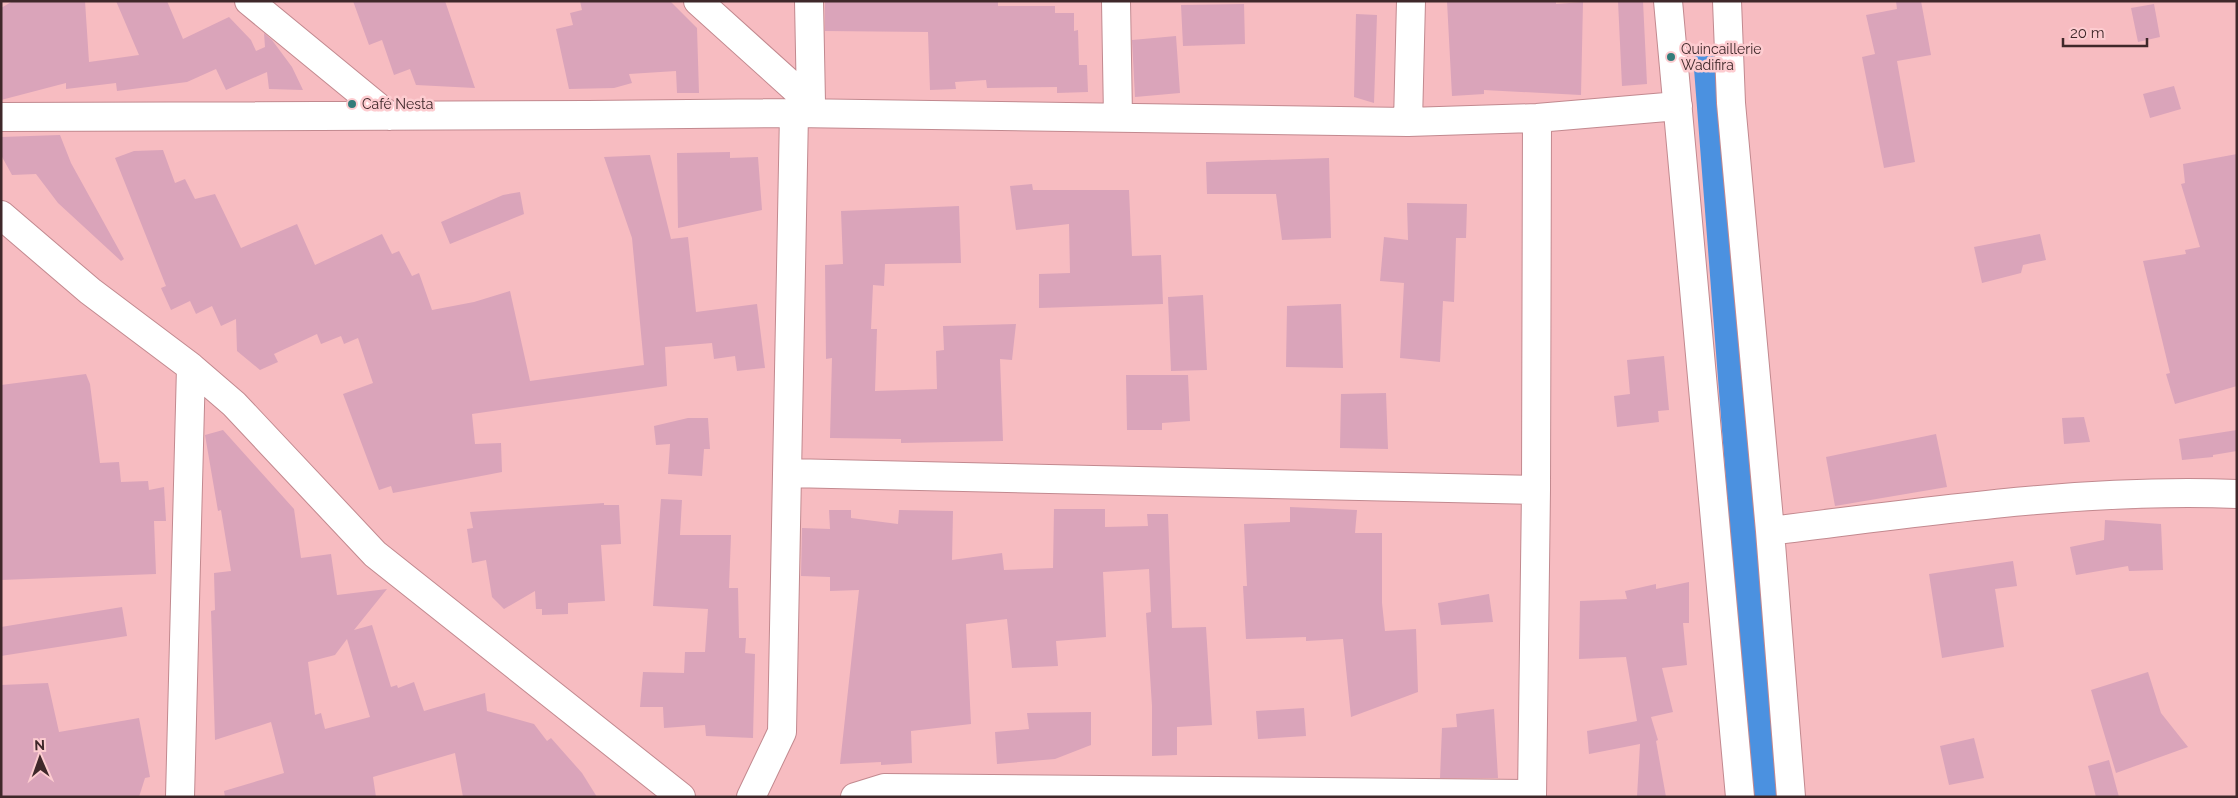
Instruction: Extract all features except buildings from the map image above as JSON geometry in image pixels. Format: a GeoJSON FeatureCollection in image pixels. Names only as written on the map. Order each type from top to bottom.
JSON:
{"type":"FeatureCollection","features":[{"type":"Feature","properties":{"kind":"street"},"geometry":{"type":"LineString","coordinates":[[249,1],[389,116]]}},
{"type":"Feature","properties":{"kind":"street"},"geometry":{"type":"LineString","coordinates":[[698,1],[802,108]]}},
{"type":"Feature","properties":{"kind":"street"},"geometry":{"type":"LineString","coordinates":[[751,797],[782,732],[788,473],[802,108],[809,1]]}},
{"type":"Feature","properties":{"kind":"street"},"geometry":{"type":"LineString","coordinates":[[1116,1],[1118,117]]}},
{"type":"Feature","properties":{"kind":"street"},"geometry":{"type":"LineString","coordinates":[[1408,122],[1412,1]]}},
{"type":"Feature","properties":{"kind":"street"},"geometry":{"type":"LineString","coordinates":[[1668,1],[1740,797]]}},
{"type":"Feature","properties":{"kind":"street"},"geometry":{"type":"LineString","coordinates":[[1727,1],[1731,103],[1770,531],[1791,797]]}},
{"type":"Feature","properties":{"kind":"street"},"geometry":{"type":"LineString","coordinates":[[1,117],[389,116],[802,108],[1118,117],[1408,122],[1537,118],[1678,106]]}},
{"type":"Feature","properties":{"kind":"street"},"geometry":{"type":"LineString","coordinates":[[855,797],[884,788],[1532,795],[1536,490],[1537,118]]}},
{"type":"Feature","properties":{"kind":"street"},"geometry":{"type":"LineString","coordinates":[[1,215],[90,291],[191,367],[234,404],[375,554],[681,797]]}},
{"type":"Feature","properties":{"kind":"street"},"geometry":{"type":"LineString","coordinates":[[180,797],[191,367]]}},
{"type":"Feature","properties":{"kind":"street"},"geometry":{"type":"LineString","coordinates":[[788,473],[1536,490]]}},
{"type":"Feature","properties":{"kind":"street"},"geometry":{"type":"LineString","coordinates":[[1770,531],[2009,502],[2165,492],[2237,494]]}},
{"type":"Feature","properties":{"kind":"waterway"},"geometry":{"type":"LineString","coordinates":[[1708,62],[1765,797]]}},
{"type":"Feature","properties":{"kind":"place","name":"Quincaillerie Wadifira"},"geometry":{"type":"Point","coordinates":[1671,57]}},
{"type":"Feature","properties":{"kind":"place","name":"Café Nesta"},"geometry":{"type":"Point","coordinates":[352,104]}}]}
